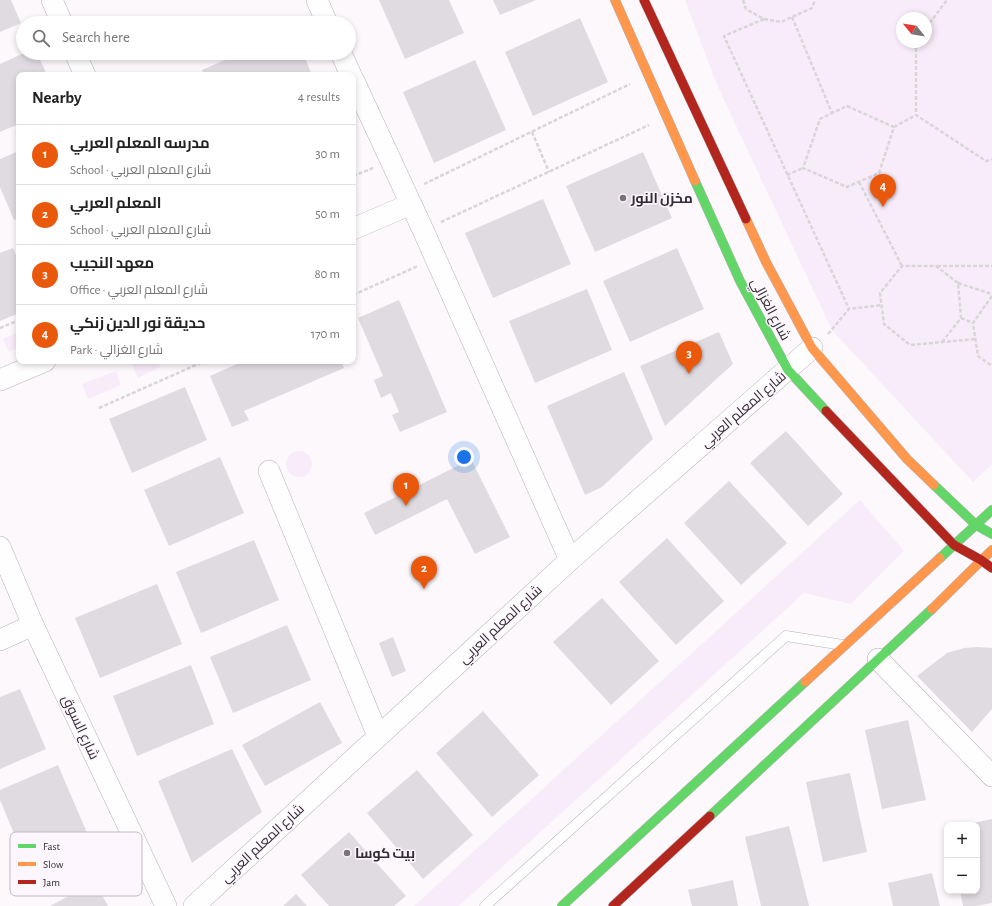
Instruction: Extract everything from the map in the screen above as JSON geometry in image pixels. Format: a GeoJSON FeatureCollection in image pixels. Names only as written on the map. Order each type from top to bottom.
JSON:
{"type":"FeatureCollection","features":[{"type":"Feature","properties":{"kind":"main road","name":"شارع الغزالي"},"geometry":{"type":"LineString","coordinates":[[615,0],[740,281],[788,370],[954,546],[981,560],[992,568]]}},
{"type":"Feature","properties":{"kind":"main road","name":"شارع الغزالي"},"geometry":{"type":"LineString","coordinates":[[644,0],[766,262],[812,348],[907,459],[976,525],[992,534]]}},
{"type":"Feature","properties":{"kind":"main road"},"geometry":{"type":"LineString","coordinates":[[562,906],[992,510]]}},
{"type":"Feature","properties":{"kind":"main road"},"geometry":{"type":"LineString","coordinates":[[613,906],[937,604],[992,550]]}},
{"type":"Feature","properties":{"kind":"street"},"geometry":{"type":"LineString","coordinates":[[52,0],[59,16]]}},
{"type":"Feature","properties":{"kind":"street"},"geometry":{"type":"LineString","coordinates":[[317,0],[324,16]]}},
{"type":"Feature","properties":{"kind":"street"},"geometry":{"type":"LineString","coordinates":[[78,60],[84,72]]}},
{"type":"Feature","properties":{"kind":"street"},"geometry":{"type":"LineString","coordinates":[[344,60],[350,72]]}},
{"type":"Feature","properties":{"kind":"street"},"geometry":{"type":"LineString","coordinates":[[356,86],[423,230],[570,560]]}},
{"type":"Feature","properties":{"kind":"street"},"geometry":{"type":"LineString","coordinates":[[356,227],[408,199]]}},
{"type":"Feature","properties":{"kind":"street","name":"شارع المعلم العربي"},"geometry":{"type":"LineString","coordinates":[[194,906],[570,560],[812,348]]}},
{"type":"Feature","properties":{"kind":"street"},"geometry":{"type":"LineString","coordinates":[[0,380],[37,364]]}},
{"type":"Feature","properties":{"kind":"street"},"geometry":{"type":"LineString","coordinates":[[269,471],[378,736]]}},
{"type":"Feature","properties":{"kind":"street","name":"شارع السوق"},"geometry":{"type":"LineString","coordinates":[[0,547],[33,625],[131,832]]}},
{"type":"Feature","properties":{"kind":"street"},"geometry":{"type":"LineString","coordinates":[[0,640],[33,625]]}},
{"type":"Feature","properties":{"kind":"street"},"geometry":{"type":"LineString","coordinates":[[878,659],[992,776]]}},
{"type":"Feature","properties":{"kind":"street","name":"شارع السوق"},"geometry":{"type":"LineString","coordinates":[[142,855],[166,906]]}},
{"type":"Feature","properties":{"kind":"lane"},"geometry":{"type":"LineString","coordinates":[[485,906],[786,636],[845,646]]}},
{"type":"Feature","properties":{"kind":"path"},"geometry":{"type":"LineString","coordinates":[[743,0],[746,9],[764,19],[781,22],[812,8],[815,0]]}},
{"type":"Feature","properties":{"kind":"path"},"geometry":{"type":"LineString","coordinates":[[932,20],[947,0]]}},
{"type":"Feature","properties":{"kind":"path"},"geometry":{"type":"LineString","coordinates":[[792,17],[832,112]]}},
{"type":"Feature","properties":{"kind":"path"},"geometry":{"type":"LineString","coordinates":[[764,19],[724,36],[849,309]]}},
{"type":"Feature","properties":{"kind":"path"},"geometry":{"type":"LineString","coordinates":[[916,48],[916,115]]}},
{"type":"Feature","properties":{"kind":"path"},"geometry":{"type":"LineString","coordinates":[[408,199],[532,132],[648,76]]}},
{"type":"Feature","properties":{"kind":"path"},"geometry":{"type":"LineString","coordinates":[[788,175],[803,168],[820,119],[832,112],[847,106],[894,127]]}},
{"type":"Feature","properties":{"kind":"path"},"geometry":{"type":"LineString","coordinates":[[803,168],[847,187],[879,173],[894,127],[916,115]]}},
{"type":"Feature","properties":{"kind":"path"},"geometry":{"type":"LineString","coordinates":[[916,115],[986,161],[992,160]]}},
{"type":"Feature","properties":{"kind":"path"},"geometry":{"type":"LineString","coordinates":[[423,230],[667,116]]}},
{"type":"Feature","properties":{"kind":"path"},"geometry":{"type":"LineString","coordinates":[[532,132],[549,172]]}},
{"type":"Feature","properties":{"kind":"path"},"geometry":{"type":"LineString","coordinates":[[859,182],[902,266]]}},
{"type":"Feature","properties":{"kind":"path"},"geometry":{"type":"LineString","coordinates":[[356,294],[435,259]]}},
{"type":"Feature","properties":{"kind":"path"},"geometry":{"type":"LineString","coordinates":[[902,266],[992,266]]}},
{"type":"Feature","properties":{"kind":"path"},"geometry":{"type":"LineString","coordinates":[[902,266],[880,293],[884,324],[910,344],[976,339]]}},
{"type":"Feature","properties":{"kind":"path"},"geometry":{"type":"LineString","coordinates":[[936,266],[958,283],[992,295],[973,323],[978,356],[992,366]]}},
{"type":"Feature","properties":{"kind":"path"},"geometry":{"type":"LineString","coordinates":[[942,342],[961,318],[958,283]]}},
{"type":"Feature","properties":{"kind":"path"},"geometry":{"type":"LineString","coordinates":[[812,348],[832,330],[849,309],[882,305]]}},
{"type":"Feature","properties":{"kind":"path"},"geometry":{"type":"LineString","coordinates":[[961,318],[973,323]]}},
{"type":"Feature","properties":{"kind":"path"},"geometry":{"type":"LineString","coordinates":[[0,328],[16,321]]}},
{"type":"Feature","properties":{"kind":"path"},"geometry":{"type":"LineString","coordinates":[[99,408],[198,364]]}},
{"type":"Feature","properties":{"kind":"shaded area"},"geometry":{"type":"Polygon","coordinates":[[[685,0],[992,0],[992,464],[973,482],[832,330],[717,85],[685,0]]]}},
{"type":"Feature","properties":{"kind":"shaded area"},"geometry":{"type":"Polygon","coordinates":[[[16,333],[16,348],[9,352],[3,339],[16,333]]]}},
{"type":"Feature","properties":{"kind":"shaded area"},"geometry":{"type":"Polygon","coordinates":[[[158,364],[160,367],[138,378],[132,365],[158,364]]]}},
{"type":"Feature","properties":{"kind":"shaded area"},"geometry":{"type":"Polygon","coordinates":[[[116,371],[121,385],[88,399],[82,384],[116,371]]]}},
{"type":"Feature","properties":{"kind":"shaded area"},"geometry":{"type":"Polygon","coordinates":[[[299,451],[308,455],[312,464],[308,473],[299,477],[290,473],[286,464],[290,455],[299,451]]]}},
{"type":"Feature","properties":{"kind":"shaded area"},"geometry":{"type":"Polygon","coordinates":[[[860,500],[904,551],[851,604],[804,593],[459,906],[414,906],[860,500]]]}},
{"type":"Feature","properties":{"kind":"building"},"geometry":{"type":"Polygon","coordinates":[[[0,0],[11,0],[18,16],[16,16],[16,25],[0,32],[0,0]]]}},
{"type":"Feature","properties":{"kind":"building"},"geometry":{"type":"Polygon","coordinates":[[[379,0],[449,0],[464,33],[405,59],[379,0]]]}},
{"type":"Feature","properties":{"kind":"building"},"geometry":{"type":"Polygon","coordinates":[[[493,0],[536,0],[500,15],[493,0]]]}},
{"type":"Feature","properties":{"kind":"building"},"geometry":{"type":"Polygon","coordinates":[[[580,18],[608,82],[533,116],[505,52],[580,18]]]}},
{"type":"Feature","properties":{"kind":"building"},"geometry":{"type":"Polygon","coordinates":[[[16,57],[16,60],[40,60],[46,72],[16,72],[16,125],[0,132],[0,64],[16,57]]]}},
{"type":"Feature","properties":{"kind":"building"},"geometry":{"type":"Polygon","coordinates":[[[225,60],[306,60],[311,72],[203,72],[202,70],[225,60]]]}},
{"type":"Feature","properties":{"kind":"building"},"geometry":{"type":"Polygon","coordinates":[[[475,60],[506,130],[434,163],[403,92],[475,60]]]}},
{"type":"Feature","properties":{"kind":"building"},"geometry":{"type":"Polygon","coordinates":[[[16,152],[16,219],[14,220],[0,187],[0,159],[16,152]]]}},
{"type":"Feature","properties":{"kind":"building"},"geometry":{"type":"Polygon","coordinates":[[[643,152],[672,218],[595,252],[566,186],[643,152]]]}},
{"type":"Feature","properties":{"kind":"building"},"geometry":{"type":"Polygon","coordinates":[[[543,199],[571,264],[493,298],[465,233],[543,199]]]}},
{"type":"Feature","properties":{"kind":"building"},"geometry":{"type":"Polygon","coordinates":[[[13,248],[16,255],[16,314],[0,321],[0,253],[13,248]]]}},
{"type":"Feature","properties":{"kind":"building"},"geometry":{"type":"Polygon","coordinates":[[[677,248],[704,309],[630,342],[603,281],[677,248]]]}},
{"type":"Feature","properties":{"kind":"building"},"geometry":{"type":"Polygon","coordinates":[[[587,289],[612,350],[535,383],[509,321],[587,289]]]}},
{"type":"Feature","properties":{"kind":"building"},"geometry":{"type":"Polygon","coordinates":[[[399,300],[447,412],[400,432],[392,415],[399,412],[391,393],[381,398],[374,380],[383,376],[358,318],[399,300]]]}},
{"type":"Feature","properties":{"kind":"building"},"geometry":{"type":"Polygon","coordinates":[[[719,332],[733,364],[665,426],[640,366],[719,332]]]}},
{"type":"Feature","properties":{"kind":"building"},"geometry":{"type":"Polygon","coordinates":[[[237,364],[342,364],[344,368],[244,411],[249,420],[232,427],[210,376],[237,364]]]}},
{"type":"Feature","properties":{"kind":"building"},"geometry":{"type":"Polygon","coordinates":[[[624,372],[653,439],[602,487],[585,495],[547,406],[624,372]]]}},
{"type":"Feature","properties":{"kind":"building"},"geometry":{"type":"Polygon","coordinates":[[[185,387],[207,440],[132,473],[109,419],[185,387]]]}},
{"type":"Feature","properties":{"kind":"building"},"geometry":{"type":"Polygon","coordinates":[[[786,431],[843,494],[808,526],[750,463],[786,431]]]}},
{"type":"Feature","properties":{"kind":"building"},"geometry":{"type":"Polygon","coordinates":[[[220,457],[244,513],[169,546],[144,490],[220,457]]]}},
{"type":"Feature","properties":{"kind":"building"},"geometry":{"type":"Polygon","coordinates":[[[471,459],[510,537],[475,554],[447,499],[375,535],[364,513],[471,459]]]}},
{"type":"Feature","properties":{"kind":"building"},"geometry":{"type":"Polygon","coordinates":[[[729,481],[787,543],[741,585],[684,523],[729,481]]]}},
{"type":"Feature","properties":{"kind":"building"},"geometry":{"type":"Polygon","coordinates":[[[667,538],[724,601],[676,645],[619,582],[667,538]]]}},
{"type":"Feature","properties":{"kind":"building"},"geometry":{"type":"Polygon","coordinates":[[[254,540],[279,600],[201,633],[176,572],[254,540]]]}},
{"type":"Feature","properties":{"kind":"building"},"geometry":{"type":"Polygon","coordinates":[[[157,584],[182,644],[100,678],[75,618],[157,584]]]}},
{"type":"Feature","properties":{"kind":"building"},"geometry":{"type":"Polygon","coordinates":[[[602,598],[659,661],[611,705],[553,642],[602,598]]]}},
{"type":"Feature","properties":{"kind":"building"},"geometry":{"type":"Polygon","coordinates":[[[287,625],[311,680],[233,713],[210,657],[287,625]]]}},
{"type":"Feature","properties":{"kind":"building"},"geometry":{"type":"Polygon","coordinates":[[[393,637],[406,671],[392,677],[379,643],[393,637]]]}},
{"type":"Feature","properties":{"kind":"building"},"geometry":{"type":"Polygon","coordinates":[[[964,648],[992,648],[992,709],[972,732],[917,676],[947,653],[964,648]]]}},
{"type":"Feature","properties":{"kind":"building"},"geometry":{"type":"Polygon","coordinates":[[[191,665],[214,724],[137,756],[113,696],[191,665]]]}},
{"type":"Feature","properties":{"kind":"building"},"geometry":{"type":"Polygon","coordinates":[[[20,689],[46,749],[0,769],[0,697],[20,689]]]}},
{"type":"Feature","properties":{"kind":"building"},"geometry":{"type":"Polygon","coordinates":[[[320,702],[342,743],[265,786],[242,745],[320,702]]]}},
{"type":"Feature","properties":{"kind":"building"},"geometry":{"type":"Polygon","coordinates":[[[483,711],[539,775],[492,817],[436,753],[483,711]]]}},
{"type":"Feature","properties":{"kind":"building"},"geometry":{"type":"Polygon","coordinates":[[[908,720],[926,800],[882,809],[865,730],[908,720]]]}},
{"type":"Feature","properties":{"kind":"building"},"geometry":{"type":"Polygon","coordinates":[[[232,749],[262,812],[192,863],[158,781],[232,749]]]}},
{"type":"Feature","properties":{"kind":"building"},"geometry":{"type":"Polygon","coordinates":[[[58,765],[87,832],[13,832],[0,800],[0,790],[58,765]]]}},
{"type":"Feature","properties":{"kind":"building"},"geometry":{"type":"Polygon","coordinates":[[[417,770],[473,835],[423,879],[367,813],[417,770]]]}},
{"type":"Feature","properties":{"kind":"building"},"geometry":{"type":"Polygon","coordinates":[[[850,773],[867,852],[823,862],[806,782],[850,773]]]}},
{"type":"Feature","properties":{"kind":"building"},"geometry":{"type":"Polygon","coordinates":[[[992,819],[992,903],[976,906],[963,906],[961,894],[980,894],[980,822],[978,822],[992,819]]]}},
{"type":"Feature","properties":{"kind":"building"},"geometry":{"type":"Polygon","coordinates":[[[789,826],[809,906],[761,906],[745,837],[789,826]]]}},
{"type":"Feature","properties":{"kind":"building","name":"بيت كوسا"},"geometry":{"type":"Polygon","coordinates":[[[349,832],[406,896],[394,906],[329,906],[301,875],[349,832]]]}},
{"type":"Feature","properties":{"kind":"building"},"geometry":{"type":"Polygon","coordinates":[[[932,873],[940,906],[893,906],[888,883],[932,873]]]}},
{"type":"Feature","properties":{"kind":"building"},"geometry":{"type":"Polygon","coordinates":[[[733,880],[738,906],[692,906],[688,890],[733,880]]]}},
{"type":"Feature","properties":{"kind":"building"},"geometry":{"type":"Polygon","coordinates":[[[296,894],[307,906],[283,906],[296,894]]]}},
{"type":"Feature","properties":{"kind":"building"},"geometry":{"type":"Polygon","coordinates":[[[69,896],[103,896],[108,906],[50,906],[69,896]]]}},
{"type":"Feature","properties":{"kind":"traffic: fast"},"geometry":{"type":"LineString","coordinates":[[695,181],[740,281],[788,370],[826,411]]}},
{"type":"Feature","properties":{"kind":"traffic: fast"},"geometry":{"type":"LineString","coordinates":[[934,485],[976,525],[992,534]]}},
{"type":"Feature","properties":{"kind":"traffic: fast"},"geometry":{"type":"LineString","coordinates":[[940,558],[992,510]]}},
{"type":"Feature","properties":{"kind":"traffic: fast"},"geometry":{"type":"LineString","coordinates":[[710,816],[932,609]]}},
{"type":"Feature","properties":{"kind":"traffic: fast"},"geometry":{"type":"LineString","coordinates":[[562,906],[805,682]]}},
{"type":"Feature","properties":{"kind":"traffic: slow"},"geometry":{"type":"LineString","coordinates":[[615,0],[695,181]]}},
{"type":"Feature","properties":{"kind":"traffic: slow"},"geometry":{"type":"LineString","coordinates":[[746,219],[766,262],[812,348],[907,459],[934,485]]}},
{"type":"Feature","properties":{"kind":"traffic: slow"},"geometry":{"type":"LineString","coordinates":[[932,609],[992,550]]}},
{"type":"Feature","properties":{"kind":"traffic: slow"},"geometry":{"type":"LineString","coordinates":[[805,682],[940,558]]}},
{"type":"Feature","properties":{"kind":"traffic: jam"},"geometry":{"type":"LineString","coordinates":[[644,0],[746,219]]}},
{"type":"Feature","properties":{"kind":"traffic: jam"},"geometry":{"type":"LineString","coordinates":[[826,411],[954,545],[992,568]]}},
{"type":"Feature","properties":{"kind":"traffic: jam"},"geometry":{"type":"LineString","coordinates":[[613,906],[710,816]]}},
{"type":"Feature","properties":{"kind":"place","name":"مخزن النور"},"geometry":{"type":"Point","coordinates":[623,198]}},
{"type":"Feature","properties":{"kind":"place","name":"حديقة نور الدين زنكي"},"geometry":{"type":"Point","coordinates":[883,207]}},
{"type":"Feature","properties":{"kind":"place","name":"معهد النجيب"},"geometry":{"type":"Point","coordinates":[689,374]}},
{"type":"Feature","properties":{"kind":"place","name":"مدرسه المعلم العربي"},"geometry":{"type":"Point","coordinates":[406,506]}},
{"type":"Feature","properties":{"kind":"place","name":"المعلم العربي"},"geometry":{"type":"Point","coordinates":[424,589]}},
{"type":"Feature","properties":{"kind":"place","name":"بيت كوسا"},"geometry":{"type":"Point","coordinates":[347,853]}}]}
